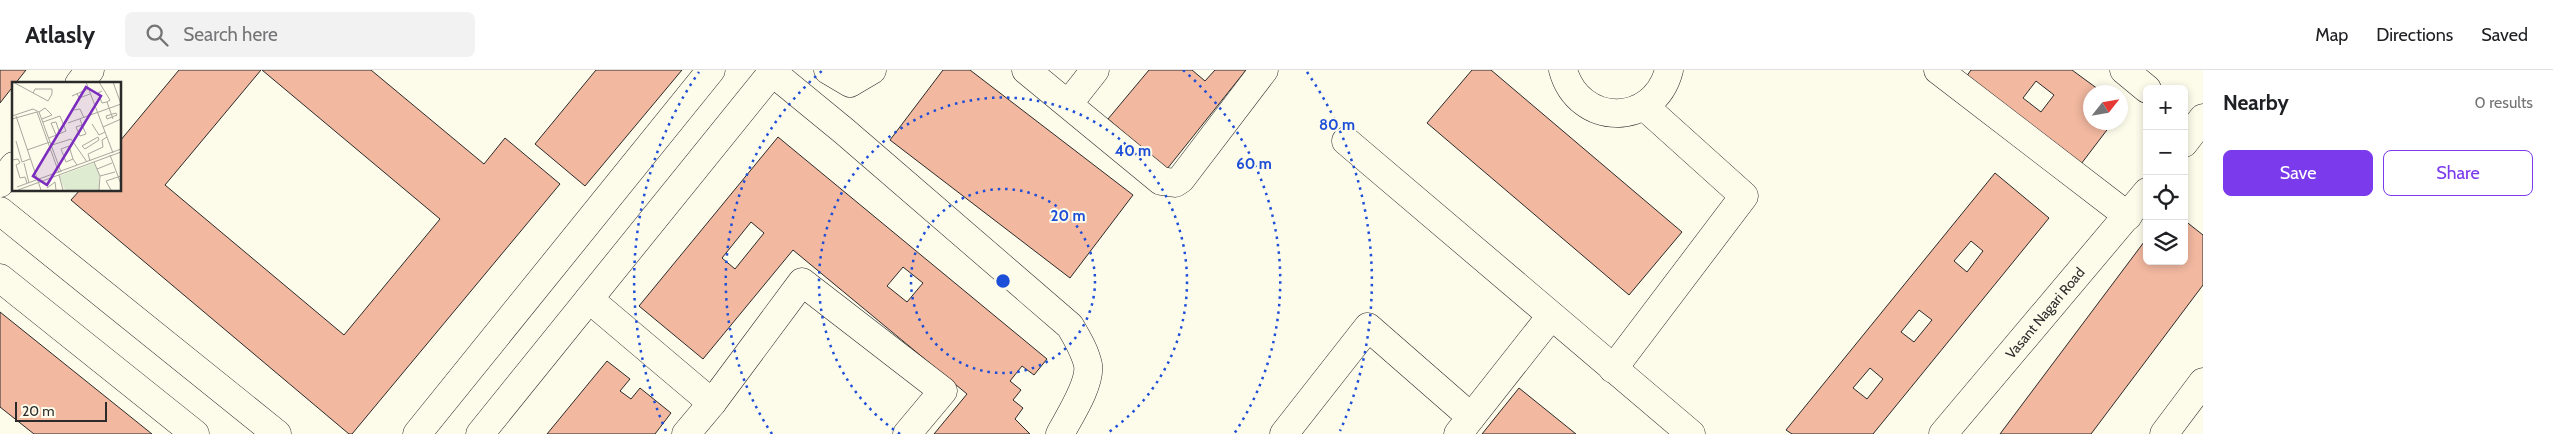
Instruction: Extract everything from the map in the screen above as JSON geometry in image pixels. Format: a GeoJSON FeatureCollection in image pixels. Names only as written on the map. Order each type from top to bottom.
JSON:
{"type":"FeatureCollection","features":[{"type":"Feature","properties":{"kind":"street"},"geometry":{"type":"LineString","coordinates":[[81,82],[90,70]]}},
{"type":"Feature","properties":{"kind":"street"},"geometry":{"type":"LineString","coordinates":[[416,434],[711,70]]}},
{"type":"Feature","properties":{"kind":"street"},"geometry":{"type":"LineString","coordinates":[[828,70],[850,82],[872,70]]}},
{"type":"Feature","properties":{"kind":"street"},"geometry":{"type":"LineString","coordinates":[[1026,70],[1069,103],[1161,181],[1175,183],[1181,179],[1264,70]]}},
{"type":"Feature","properties":{"kind":"street"},"geometry":{"type":"LineString","coordinates":[[1069,103],[1095,70]]}},
{"type":"Feature","properties":{"kind":"street"},"geometry":{"type":"LineString","coordinates":[[1563,70],[1566,81],[1576,97],[1591,108],[1609,113],[1628,113],[1644,106],[1657,96],[1666,81],[1669,70]]}},
{"type":"Feature","properties":{"kind":"street"},"geometry":{"type":"LineString","coordinates":[[1938,70],[2128,216]]}},
{"type":"Feature","properties":{"kind":"street"},"geometry":{"type":"LineString","coordinates":[[2124,70],[2143,86]]}},
{"type":"Feature","properties":{"kind":"street"},"geometry":{"type":"LineString","coordinates":[[480,434],[773,71],[1070,326],[1082,348],[1088,367],[1082,391],[1060,434]]}},
{"type":"Feature","properties":{"kind":"street"},"geometry":{"type":"LineString","coordinates":[[1613,369],[1744,196],[1644,106]]}},
{"type":"Feature","properties":{"kind":"street"},"geometry":{"type":"LineString","coordinates":[[1346,141],[1691,434]]}},
{"type":"Feature","properties":{"kind":"street"},"geometry":{"type":"LineString","coordinates":[[0,183],[12,168]]}},
{"type":"Feature","properties":{"kind":"street","name":"Vasant Nagari Road"},"geometry":{"type":"LineString","coordinates":[[1943,434],[2143,197]]}},
{"type":"Feature","properties":{"kind":"street"},"geometry":{"type":"LineString","coordinates":[[0,211],[277,434]]}},
{"type":"Feature","properties":{"kind":"street"},"geometry":{"type":"LineString","coordinates":[[0,278],[195,434]]}},
{"type":"Feature","properties":{"kind":"street"},"geometry":{"type":"LineString","coordinates":[[686,434],[712,403],[802,282],[943,391],[907,434]]}},
{"type":"Feature","properties":{"kind":"street"},"geometry":{"type":"LineString","coordinates":[[589,299],[712,403]]}},
{"type":"Feature","properties":{"kind":"street"},"geometry":{"type":"LineString","coordinates":[[1284,434],[1368,327],[1465,425],[1551,316]]}},
{"type":"Feature","properties":{"kind":"street"},"geometry":{"type":"LineString","coordinates":[[2164,434],[2203,382]]}},
{"type":"Feature","properties":{"kind":"building"},"geometry":{"type":"Polygon","coordinates":[[[0,70],[26,70],[17,82],[12,82],[12,88],[0,103],[0,70]]]}},
{"type":"Feature","properties":{"kind":"building"},"geometry":{"type":"Polygon","coordinates":[[[179,70],[261,70],[165,185],[344,335],[440,219],[262,70],[371,70],[484,164],[505,138],[560,184],[352,434],[349,434],[71,200],[79,191],[121,191],[121,140],[179,70]]]}},
{"type":"Feature","properties":{"kind":"building"},"geometry":{"type":"Polygon","coordinates":[[[596,70],[682,70],[585,186],[535,144],[596,70]]]}},
{"type":"Feature","properties":{"kind":"building"},"geometry":{"type":"Polygon","coordinates":[[[943,70],[970,70],[1133,195],[1070,278],[890,140],[943,70]]]}},
{"type":"Feature","properties":{"kind":"building"},"geometry":{"type":"Polygon","coordinates":[[[1149,70],[1192,70],[1205,81],[1215,70],[1246,70],[1167,169],[1108,119],[1149,70]]]}},
{"type":"Feature","properties":{"kind":"building"},"geometry":{"type":"Polygon","coordinates":[[[1472,70],[1491,70],[1682,232],[1629,295],[1427,123],[1472,70]]]}},
{"type":"Feature","properties":{"kind":"building"},"geometry":{"type":"Polygon","coordinates":[[[1971,70],[2072,70],[2092,85],[2083,85],[2083,130],[2107,130],[2078,168],[1964,80],[1971,70]],[[2036,81],[2023,98],[2041,112],[2054,95],[2036,81]]]}},
{"type":"Feature","properties":{"kind":"building"},"geometry":{"type":"Polygon","coordinates":[[[778,137],[1047,359],[1034,375],[1022,366],[1010,381],[1021,390],[1013,400],[1023,408],[1015,419],[1030,434],[934,434],[967,394],[793,250],[703,359],[639,306],[778,137]],[[751,222],[722,258],[735,269],[764,233],[751,222]],[[903,267],[887,286],[907,302],[923,283],[903,267]]]}},
{"type":"Feature","properties":{"kind":"building"},"geometry":{"type":"Polygon","coordinates":[[[1995,173],[2049,218],[1873,434],[1792,434],[1786,430],[1995,173]],[[1971,241],[1954,261],[1967,272],[1983,251],[1971,241]],[[1919,310],[1901,332],[1914,342],[1932,320],[1919,310]],[[1870,368],[1853,388],[1867,399],[1883,379],[1870,368]]]}},
{"type":"Feature","properties":{"kind":"building"},"geometry":{"type":"Polygon","coordinates":[[[2188,223],[2203,235],[2203,285],[2091,434],[2000,434],[2143,243],[2143,265],[2188,265],[2188,223]]]}},
{"type":"Feature","properties":{"kind":"building"},"geometry":{"type":"Polygon","coordinates":[[[0,312],[152,434],[34,434],[0,407],[0,312]]]}},
{"type":"Feature","properties":{"kind":"building"},"geometry":{"type":"Polygon","coordinates":[[[607,361],[630,379],[620,391],[631,399],[640,388],[671,413],[655,434],[547,434],[607,361]]]}},
{"type":"Feature","properties":{"kind":"building"},"geometry":{"type":"Polygon","coordinates":[[[1519,388],[1576,434],[1482,434],[1519,388]]]}}]}
